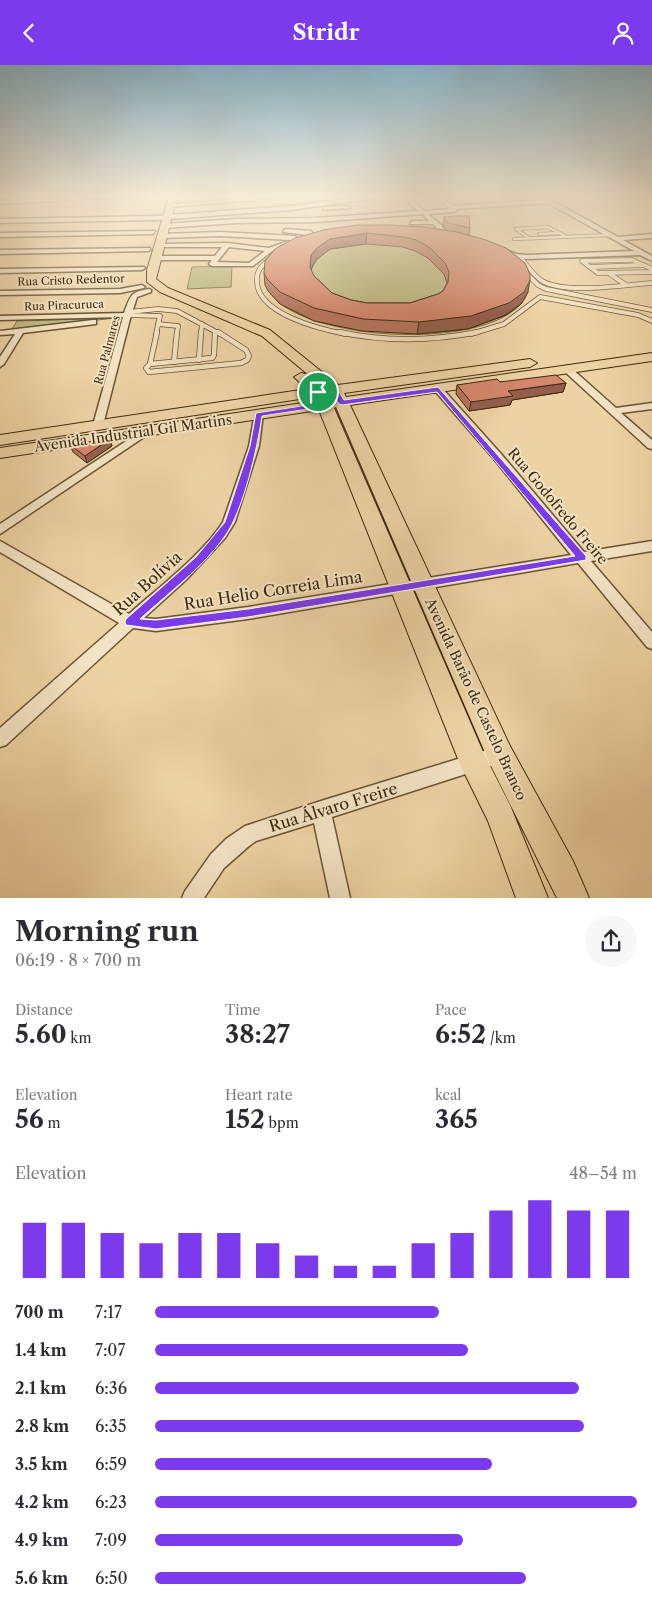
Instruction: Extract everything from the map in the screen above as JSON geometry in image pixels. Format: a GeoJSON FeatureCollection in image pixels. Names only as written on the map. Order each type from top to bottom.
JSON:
{"type":"FeatureCollection","features":[{"type":"Feature","properties":{"kind":"main road"},"geometry":{"type":"LineString","coordinates":[[145,289],[140,282],[142,268],[156,236]]}},
{"type":"Feature","properties":{"kind":"main road","name":"Avenida Barão de Castelo Branco"},"geometry":{"type":"LineString","coordinates":[[159,236],[151,276],[151,280],[155,285],[266,333],[330,397],[411,586],[474,764],[500,815],[532,898]]}},
{"type":"Feature","properties":{"kind":"main road","name":"Avenida Barão de Castelo Branco"},"geometry":{"type":"LineString","coordinates":[[145,289],[246,332],[330,397]]}},
{"type":"Feature","properties":{"kind":"main road","name":"Avenida Industrial Gil Martins"},"geometry":{"type":"LineString","coordinates":[[0,440],[98,425],[330,397],[652,346]]}},
{"type":"Feature","properties":{"kind":"main road","name":"Avenida Industrial Gil Martins"},"geometry":{"type":"LineString","coordinates":[[0,453],[258,414],[330,397],[438,389],[652,357]]}},
{"type":"Feature","properties":{"kind":"main road","name":"Avenida Barão de Castelo Branco"},"geometry":{"type":"LineString","coordinates":[[411,586],[562,872],[572,898]]}},
{"type":"Feature","properties":{"kind":"street"},"geometry":{"type":"LineString","coordinates":[[0,252],[90,236]]}},
{"type":"Feature","properties":{"kind":"street"},"geometry":{"type":"LineString","coordinates":[[179,236],[214,260],[251,265],[270,250],[313,236]]}},
{"type":"Feature","properties":{"kind":"street"},"geometry":{"type":"LineString","coordinates":[[200,236],[227,245],[270,250]]}},
{"type":"Feature","properties":{"kind":"street"},"geometry":{"type":"LineString","coordinates":[[242,236],[301,241]]}},
{"type":"Feature","properties":{"kind":"street"},"geometry":{"type":"LineString","coordinates":[[612,236],[652,259]]}},
{"type":"Feature","properties":{"kind":"street"},"geometry":{"type":"LineString","coordinates":[[617,239],[652,236]]}},
{"type":"Feature","properties":{"kind":"street"},"geometry":{"type":"LineString","coordinates":[[214,260],[227,245]]}},
{"type":"Feature","properties":{"kind":"street"},"geometry":{"type":"LineString","coordinates":[[497,250],[520,257],[589,258],[642,253]]}},
{"type":"Feature","properties":{"kind":"street"},"geometry":{"type":"LineString","coordinates":[[0,271],[142,268]]}},
{"type":"Feature","properties":{"kind":"street","name":"Rua Cristo Redentor"},"geometry":{"type":"LineString","coordinates":[[0,293],[145,289]]}},
{"type":"Feature","properties":{"kind":"street","name":"Rua Palmares"},"geometry":{"type":"LineString","coordinates":[[98,425],[128,315],[136,294],[145,289]]}},
{"type":"Feature","properties":{"kind":"street"},"geometry":{"type":"LineString","coordinates":[[0,333],[128,315]]}},
{"type":"Feature","properties":{"kind":"street","name":"Rua Piracuruca"},"geometry":{"type":"LineString","coordinates":[[0,318],[128,315]]}},
{"type":"Feature","properties":{"kind":"street"},"geometry":{"type":"LineString","coordinates":[[0,365],[20,331]]}},
{"type":"Feature","properties":{"kind":"street"},"geometry":{"type":"LineString","coordinates":[[568,369],[652,446]]}},
{"type":"Feature","properties":{"kind":"street","name":"Rua Godofredo Freire"},"geometry":{"type":"LineString","coordinates":[[438,389],[652,643]]}},
{"type":"Feature","properties":{"kind":"street"},"geometry":{"type":"LineString","coordinates":[[614,411],[652,406]]}},
{"type":"Feature","properties":{"kind":"street","name":"Rua Bolívia"},"geometry":{"type":"LineString","coordinates":[[0,739],[200,559],[221,535],[229,523],[254,446],[258,414]]}},
{"type":"Feature","properties":{"kind":"street"},"geometry":{"type":"LineString","coordinates":[[0,530],[146,431]]}},
{"type":"Feature","properties":{"kind":"street","name":"Rua Helio Correia Lima"},"geometry":{"type":"LineString","coordinates":[[0,546],[130,622],[156,625],[248,613],[652,546]]}},
{"type":"Feature","properties":{"kind":"street","name":"Rua Álvaro Freire"},"geometry":{"type":"LineString","coordinates":[[192,898],[219,858],[237,840],[252,833],[500,755]]}},
{"type":"Feature","properties":{"kind":"street"},"geometry":{"type":"LineString","coordinates":[[321,810],[340,898]]}},
{"type":"Feature","properties":{"kind":"lane"},"geometry":{"type":"LineString","coordinates":[[514,239],[591,236]]}},
{"type":"Feature","properties":{"kind":"lane"},"geometry":{"type":"LineString","coordinates":[[286,249],[301,241]]}},
{"type":"Feature","properties":{"kind":"lane"},"geometry":{"type":"LineString","coordinates":[[497,250],[512,260]]}},
{"type":"Feature","properties":{"kind":"lane"},"geometry":{"type":"LineString","coordinates":[[278,253],[265,262],[257,273],[255,283],[259,295],[287,317],[328,330],[369,337],[417,339],[452,337],[504,324],[525,310],[533,299],[542,297],[638,315],[652,321]]}},
{"type":"Feature","properties":{"kind":"lane"},"geometry":{"type":"LineString","coordinates":[[520,257],[537,277],[550,285]]}},
{"type":"Feature","properties":{"kind":"lane"},"geometry":{"type":"LineString","coordinates":[[589,258],[632,260],[645,265],[652,271],[598,273],[582,261],[589,258]]}},
{"type":"Feature","properties":{"kind":"lane"},"geometry":{"type":"LineString","coordinates":[[589,267],[645,265]]}},
{"type":"Feature","properties":{"kind":"lane"},"geometry":{"type":"LineString","coordinates":[[524,270],[541,287],[561,293],[652,310]]}},
{"type":"Feature","properties":{"kind":"lane"},"geometry":{"type":"LineString","coordinates":[[610,274],[626,285]]}},
{"type":"Feature","properties":{"kind":"lane"},"geometry":{"type":"LineString","coordinates":[[541,287],[550,285],[578,287],[652,283]]}},
{"type":"Feature","properties":{"kind":"lane"},"geometry":{"type":"LineString","coordinates":[[128,315],[167,309],[178,313],[202,324],[246,350],[250,356],[241,363],[156,373],[146,371],[150,364],[160,316],[165,312],[178,313]]}},
{"type":"Feature","properties":{"kind":"lane"},"geometry":{"type":"LineString","coordinates":[[128,315],[160,316]]}},
{"type":"Feature","properties":{"kind":"lane"},"geometry":{"type":"LineString","coordinates":[[158,324],[178,326],[174,362]]}},
{"type":"Feature","properties":{"kind":"lane"},"geometry":{"type":"LineString","coordinates":[[199,360],[202,324]]}},
{"type":"Feature","properties":{"kind":"lane"},"geometry":{"type":"LineString","coordinates":[[150,364],[208,359],[214,355],[215,332]]}},
{"type":"Feature","properties":{"kind":"shaded area"},"geometry":{"type":"Polygon","coordinates":[[[368,236],[378,236],[528,292],[509,314],[475,328],[430,334],[382,333],[336,326],[297,314],[272,295],[266,272],[368,236]]]}},
{"type":"Feature","properties":{"kind":"shaded area"},"geometry":{"type":"Polygon","coordinates":[[[232,266],[231,287],[187,289],[192,267],[232,266]]]}},
{"type":"Feature","properties":{"kind":"shaded area"},"geometry":{"type":"Polygon","coordinates":[[[116,318],[12,329],[17,321],[116,318]]]}},
{"type":"Feature","properties":{"kind":"building"},"geometry":{"type":"Polygon","coordinates":[[[303,236],[349,236],[330,239],[317,248],[311,255],[310,267],[314,276],[332,293],[351,300],[367,303],[410,303],[438,294],[443,291],[448,282],[449,272],[445,263],[429,247],[416,240],[394,236],[471,236],[486,240],[506,248],[525,263],[530,274],[530,280],[524,292],[509,303],[471,316],[419,322],[363,319],[314,308],[280,292],[267,279],[264,273],[265,261],[275,249],[303,236]]]}},
{"type":"Feature","properties":{"kind":"building"},"geometry":{"type":"Polygon","coordinates":[[[556,375],[566,383],[508,391],[513,396],[471,402],[457,385],[497,379],[500,382],[556,375]]]}},
{"type":"Feature","properties":{"kind":"building"},"geometry":{"type":"Polygon","coordinates":[[[110,439],[85,456],[70,445],[110,439]]]}},
{"type":"Feature","properties":{"kind":"route"},"geometry":{"type":"LineString","coordinates":[[438,389],[498,457],[582,558],[248,613],[156,625],[130,622],[200,559],[229,523],[254,446],[258,414],[326,405],[318,392],[334,390],[342,403],[438,389]]}}]}
